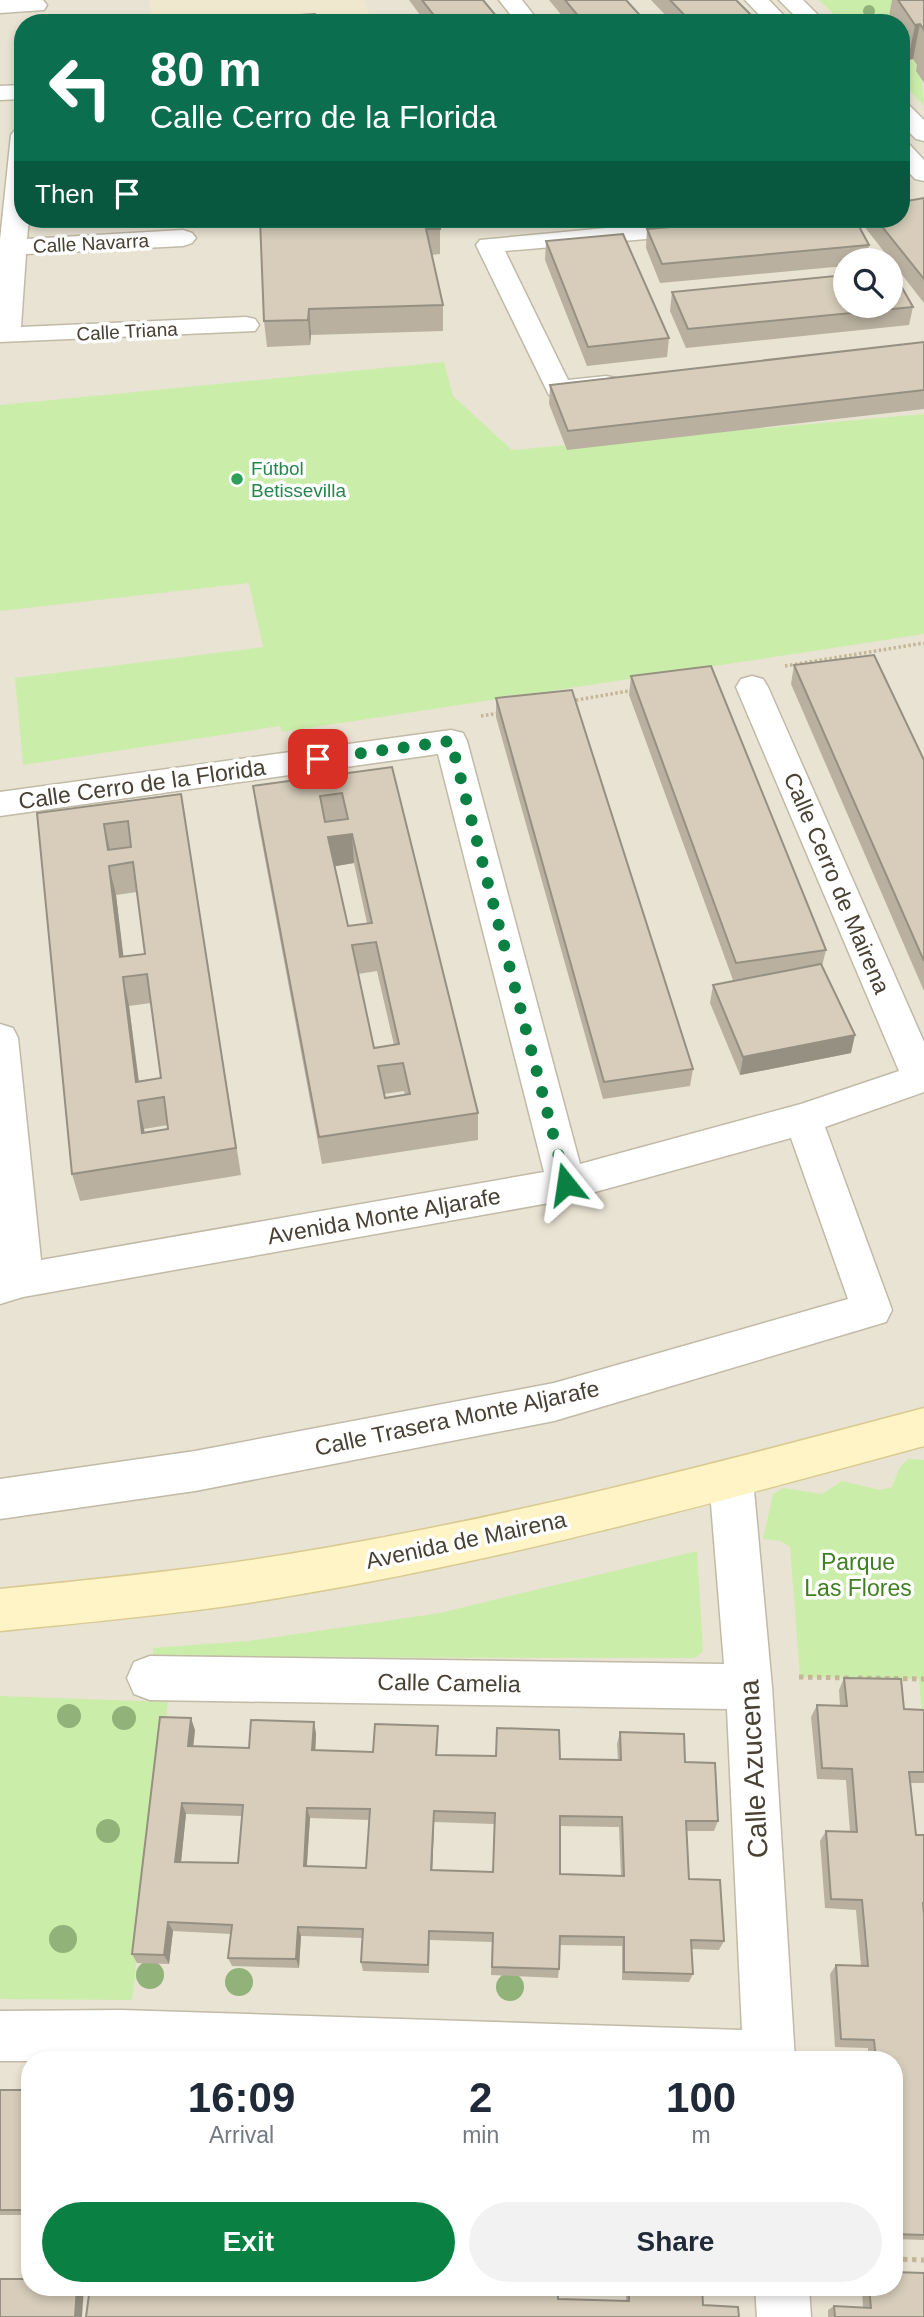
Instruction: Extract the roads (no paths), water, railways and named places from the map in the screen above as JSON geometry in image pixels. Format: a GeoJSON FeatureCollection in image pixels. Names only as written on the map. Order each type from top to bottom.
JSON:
{"type":"FeatureCollection","features":[{"type":"Feature","properties":{"kind":"street"},"geometry":{"type":"LineString","coordinates":[[510,0],[522,14]]}},
{"type":"Feature","properties":{"kind":"street"},"geometry":{"type":"LineString","coordinates":[[756,0],[771,14]]}},
{"type":"Feature","properties":{"kind":"street"},"geometry":{"type":"LineString","coordinates":[[790,0],[805,14]]}},
{"type":"Feature","properties":{"kind":"street"},"geometry":{"type":"LineString","coordinates":[[0,6],[36,9]]}},
{"type":"Feature","properties":{"kind":"street"},"geometry":{"type":"LineString","coordinates":[[910,159],[924,174]]}},
{"type":"Feature","properties":{"kind":"street"},"geometry":{"type":"LineString","coordinates":[[7,247],[14,198]]}},
{"type":"Feature","properties":{"kind":"street"},"geometry":{"type":"LineString","coordinates":[[627,381],[559,389],[489,245],[634,228]]}},
{"type":"Feature","properties":{"kind":"street","name":"Calle Navarra"},"geometry":{"type":"LineString","coordinates":[[7,247],[183,238]]}},
{"type":"Feature","properties":{"kind":"street","name":"Calle Triana"},"geometry":{"type":"LineString","coordinates":[[7,247],[7,336],[246,325]]}},
{"type":"Feature","properties":{"kind":"street","name":"Calle Cerro de Mairena"},"geometry":{"type":"LineString","coordinates":[[752,687],[923,1078]]}},
{"type":"Feature","properties":{"kind":"street","name":"Calle Cerro de la Florida"},"geometry":{"type":"LineString","coordinates":[[0,804],[451,741],[566,1184]]}},
{"type":"Feature","properties":{"kind":"street"},"geometry":{"type":"LineString","coordinates":[[0,1038],[12,1283]]}},
{"type":"Feature","properties":{"kind":"street","name":"Avenida Monte Aljarafe"},"geometry":{"type":"LineString","coordinates":[[12,1283],[566,1184],[803,1119],[923,1078]]}},
{"type":"Feature","properties":{"kind":"street","name":"Calle Trasera Monte Aljarafe"},"geometry":{"type":"LineString","coordinates":[[0,1499],[195,1471],[554,1402],[872,1310],[803,1119]]}},
{"type":"Feature","properties":{"kind":"street","name":"Avenida de Mairena"},"geometry":{"type":"LineString","coordinates":[[0,1610],[218,1586],[330,1569],[530,1528],[732,1479],[924,1427]]}},
{"type":"Feature","properties":{"kind":"street","name":"Calle Azucena"},"geometry":{"type":"LineString","coordinates":[[732,1479],[749,1687],[769,2051]]}},
{"type":"Feature","properties":{"kind":"street","name":"Calle Camelia"},"geometry":{"type":"LineString","coordinates":[[150,1678],[749,1687]]}},
{"type":"Feature","properties":{"kind":"street"},"geometry":{"type":"LineString","coordinates":[[0,2036],[121,2035],[572,2051]]}},
{"type":"Feature","properties":{"kind":"street"},"geometry":{"type":"LineString","coordinates":[[783,2296],[784,2317]]}},
{"type":"Feature","properties":{"kind":"place","name":"Fútbol Betissevilla"},"geometry":{"type":"Point","coordinates":[237,479]}},
{"type":"Feature","properties":{"kind":"park label","name":"Parque Las Flores"},"geometry":{"type":"Point","coordinates":[858,1575]}}]}
